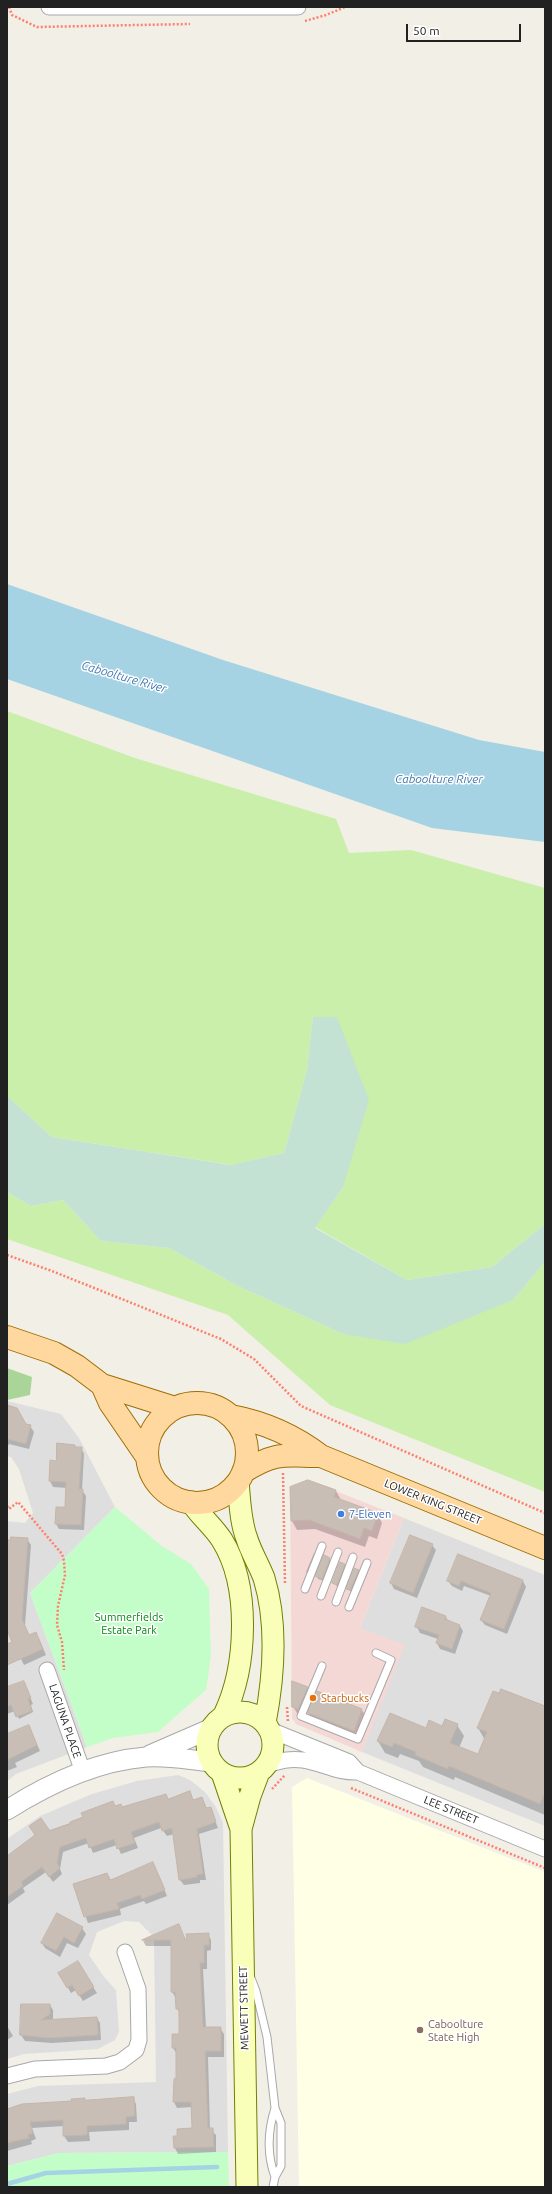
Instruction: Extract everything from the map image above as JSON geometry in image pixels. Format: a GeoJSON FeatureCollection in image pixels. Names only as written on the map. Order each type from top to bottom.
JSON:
{"type":"FeatureCollection","features":[{"type":"Feature","properties":{"kind":"main road"},"geometry":{"type":"LineString","coordinates":[[7,1337],[54,1353],[77,1366],[102,1385],[175,1408]]}},
{"type":"Feature","properties":{"kind":"main road"},"geometry":{"type":"LineString","coordinates":[[102,1385],[110,1403],[147,1457]]}},
{"type":"Feature","properties":{"kind":"main road"},"geometry":{"type":"LineString","coordinates":[[191,1502],[222,1541],[237,1575],[241,1615],[240,1658],[237,1682],[206,1745],[216,1768],[238,1778],[245,1778],[263,1768],[273,1748],[267,1726],[273,1664],[272,1624],[264,1578],[246,1539],[242,1522],[240,1477],[247,1448],[239,1425],[231,1416],[218,1408],[204,1404],[189,1404],[175,1408],[163,1416],[154,1428],[148,1442],[147,1457],[150,1470],[156,1482],[166,1492],[178,1499],[191,1502],[204,1502],[217,1499],[228,1492],[240,1477],[258,1463],[278,1455],[321,1456]]}},
{"type":"Feature","properties":{"kind":"main road"},"geometry":{"type":"LineString","coordinates":[[231,1416],[249,1419],[302,1442],[321,1456]]}},
{"type":"Feature","properties":{"kind":"main road","name":"LOWER KING STREET"},"geometry":{"type":"LineString","coordinates":[[321,1456],[545,1548]]}},
{"type":"Feature","properties":{"kind":"main road"},"geometry":{"type":"LineString","coordinates":[[217,1722],[232,1712],[245,1712],[258,1717],[267,1726]]}},
{"type":"Feature","properties":{"kind":"main road","name":"MEWETT STREET"},"geometry":{"type":"LineString","coordinates":[[216,1768],[241,1829]]}},
{"type":"Feature","properties":{"kind":"main road","name":"MEWETT STREET"},"geometry":{"type":"LineString","coordinates":[[247,2187],[241,1829],[248,1804],[263,1768]]}},
{"type":"Feature","properties":{"kind":"street"},"geometry":{"type":"LineString","coordinates":[[49,7],[298,7]]}},
{"type":"Feature","properties":{"kind":"street","name":"LAGUNA PLACE"},"geometry":{"type":"LineString","coordinates":[[47,1670],[83,1772]]}},
{"type":"Feature","properties":{"kind":"street"},"geometry":{"type":"LineString","coordinates":[[7,1810],[38,1792],[83,1772],[109,1764],[147,1757],[217,1722]]}},
{"type":"Feature","properties":{"kind":"street","name":"LEE STREET"},"geometry":{"type":"LineString","coordinates":[[267,1726],[349,1762],[358,1772]]}},
{"type":"Feature","properties":{"kind":"street"},"geometry":{"type":"LineString","coordinates":[[147,1757],[216,1768]]}},
{"type":"Feature","properties":{"kind":"street","name":"LEE STREET"},"geometry":{"type":"LineString","coordinates":[[263,1768],[288,1760],[304,1760],[343,1772],[358,1772],[545,1849]]}},
{"type":"Feature","properties":{"kind":"street"},"geometry":{"type":"LineString","coordinates":[[7,2076],[35,2069],[106,2066],[120,2062],[136,2050],[139,2040],[138,1989],[125,1952]]}},
{"type":"Feature","properties":{"kind":"lane"},"geometry":{"type":"LineString","coordinates":[[305,1590],[322,1546]]}},
{"type":"Feature","properties":{"kind":"lane"},"geometry":{"type":"LineString","coordinates":[[322,1596],[338,1552]]}},
{"type":"Feature","properties":{"kind":"lane"},"geometry":{"type":"LineString","coordinates":[[336,1602],[353,1557]]}},
{"type":"Feature","properties":{"kind":"lane"},"geometry":{"type":"LineString","coordinates":[[350,1607],[367,1563]]}},
{"type":"Feature","properties":{"kind":"lane"},"geometry":{"type":"LineString","coordinates":[[322,1666],[301,1716],[358,1739],[391,1660],[376,1653]]}},
{"type":"Feature","properties":{"kind":"lane"},"geometry":{"type":"LineString","coordinates":[[244,1962],[256,1991],[267,2037],[275,2108],[280,2123],[281,2166],[275,2176],[273,2187]]}},
{"type":"Feature","properties":{"kind":"lane"},"geometry":{"type":"LineString","coordinates":[[275,2108],[270,2124],[271,2165],[275,2176]]}},
{"type":"Feature","properties":{"kind":"path"},"geometry":{"type":"LineString","coordinates":[[7,1255],[52,1271],[221,1340],[254,1359],[301,1406],[545,1513]]}},
{"type":"Feature","properties":{"kind":"path"},"geometry":{"type":"LineString","coordinates":[[7,1506],[9,1509],[18,1502],[62,1554],[65,1575],[58,1606],[57,1625],[62,1642],[64,1676]]}},
{"type":"Feature","properties":{"kind":"path"},"geometry":{"type":"LineString","coordinates":[[248,1804],[259,1804],[288,1772]]}},
{"type":"Feature","properties":{"kind":"path"},"geometry":{"type":"LineString","coordinates":[[347,1786],[545,1868]]}},
{"type":"Feature","properties":{"kind":"shaded area"},"geometry":{"type":"Polygon","coordinates":[[[313,1017],[337,1017],[369,1100],[343,1187],[315,1228],[407,1280],[492,1267],[545,1224],[545,1262],[513,1300],[405,1344],[343,1334],[238,1286],[169,1248],[101,1241],[63,1200],[31,1206],[7,1192],[7,1096],[52,1137],[231,1165],[284,1153],[307,1070],[313,1017]]]}},
{"type":"Feature","properties":{"kind":"shaded area"},"geometry":{"type":"Polygon","coordinates":[[[7,1401],[61,1414],[79,1438],[115,1507],[30,1593],[87,1747],[16,1774],[7,1781],[7,1521],[25,1523],[33,1513],[19,1469],[11,1457],[7,1456],[7,1401]]]}},
{"type":"Feature","properties":{"kind":"shaded area"},"geometry":{"type":"Polygon","coordinates":[[[308,1480],[404,1518],[360,1628],[405,1645],[362,1752],[296,1724],[292,1718],[290,1487],[308,1480]]]}},
{"type":"Feature","properties":{"kind":"shaded area"},"geometry":{"type":"Polygon","coordinates":[[[404,1518],[545,1575],[545,1826],[362,1752],[370,1731],[360,1628],[404,1518]]]}},
{"type":"Feature","properties":{"kind":"shaded area"},"geometry":{"type":"Polygon","coordinates":[[[178,1775],[190,1780],[205,1792],[216,1807],[223,1823],[228,2152],[59,2153],[7,2166],[7,2094],[38,2086],[156,2082],[154,1937],[139,1922],[124,1921],[97,1932],[89,1955],[104,1977],[116,1990],[119,2032],[115,2040],[98,2049],[24,2054],[7,2059],[7,1839],[40,1816],[92,1794],[137,1781],[178,1775]]]}},
{"type":"Feature","properties":{"kind":"shaded area","name":"Caboolture State High"},"geometry":{"type":"Polygon","coordinates":[[[307,1778],[545,1872],[545,2187],[299,2187],[292,1787],[307,1778]]]}},
{"type":"Feature","properties":{"kind":"green space"},"geometry":{"type":"Polygon","coordinates":[[[7,711],[135,758],[336,819],[349,853],[411,850],[545,888],[545,1224],[492,1267],[407,1280],[315,1227],[343,1187],[313,1018],[307,1070],[284,1153],[232,1165],[52,1137],[7,1096],[7,711]]]}},
{"type":"Feature","properties":{"kind":"green space"},"geometry":{"type":"Polygon","coordinates":[[[7,1192],[31,1206],[63,1200],[101,1241],[169,1248],[238,1286],[343,1334],[513,1300],[545,1262],[545,1492],[330,1405],[228,1315],[7,1239],[7,1192]]]}},
{"type":"Feature","properties":{"kind":"green space"},"geometry":{"type":"Polygon","coordinates":[[[7,1368],[32,1377],[30,1395],[7,1400],[7,1368]]]}},
{"type":"Feature","properties":{"kind":"green space","name":"Summerfields Estate Park"},"geometry":{"type":"Polygon","coordinates":[[[115,1507],[162,1546],[191,1564],[209,1589],[211,1656],[206,1690],[158,1732],[113,1738],[87,1747],[30,1593],[115,1507]]]}},
{"type":"Feature","properties":{"kind":"green space"},"geometry":{"type":"Polygon","coordinates":[[[228,2152],[229,2187],[7,2187],[7,2166],[59,2153],[228,2152]]]}},
{"type":"Feature","properties":{"kind":"water","name":"Caboolture River"},"geometry":{"type":"Polygon","coordinates":[[[7,584],[223,660],[479,740],[545,752],[545,842],[432,828],[7,679],[7,584]]]}},
{"type":"Feature","properties":{"kind":"building"},"geometry":{"type":"Polygon","coordinates":[[[7,1405],[17,1408],[26,1424],[31,1425],[26,1444],[7,1439],[7,1405]]]}},
{"type":"Feature","properties":{"kind":"building"},"geometry":{"type":"Polygon","coordinates":[[[57,1443],[82,1447],[79,1489],[83,1489],[81,1525],[55,1524],[56,1507],[65,1507],[66,1482],[49,1481],[50,1460],[56,1461],[57,1443]]]}},
{"type":"Feature","properties":{"kind":"building"},"geometry":{"type":"Polygon","coordinates":[[[308,1480],[336,1490],[334,1497],[378,1513],[372,1531],[364,1528],[360,1539],[309,1520],[291,1521],[290,1487],[308,1480]]]}},
{"type":"Feature","properties":{"kind":"building"},"geometry":{"type":"Polygon","coordinates":[[[410,1535],[433,1544],[413,1593],[390,1583],[410,1535]]]}},
{"type":"Feature","properties":{"kind":"building"},"geometry":{"type":"Polygon","coordinates":[[[11,1537],[28,1538],[22,1619],[29,1635],[36,1632],[43,1649],[7,1665],[7,1644],[12,1642],[7,1630],[7,1540],[10,1540],[11,1537]]]}},
{"type":"Feature","properties":{"kind":"building"},"geometry":{"type":"Polygon","coordinates":[[[458,1554],[523,1580],[504,1629],[480,1620],[491,1593],[461,1581],[459,1586],[447,1581],[458,1554]]]}},
{"type":"Feature","properties":{"kind":"building"},"geometry":{"type":"Polygon","coordinates":[[[324,1555],[330,1558],[322,1579],[315,1576],[324,1555]]]}},
{"type":"Feature","properties":{"kind":"building"},"geometry":{"type":"Polygon","coordinates":[[[340,1562],[345,1564],[337,1585],[332,1583],[340,1562]]]}},
{"type":"Feature","properties":{"kind":"building"},"geometry":{"type":"Polygon","coordinates":[[[354,1568],[359,1570],[350,1590],[346,1589],[354,1568]]]}},
{"type":"Feature","properties":{"kind":"building"},"geometry":{"type":"Polygon","coordinates":[[[422,1607],[446,1616],[445,1619],[460,1625],[452,1649],[436,1643],[439,1635],[415,1627],[422,1607]]]}},
{"type":"Feature","properties":{"kind":"building"},"geometry":{"type":"Polygon","coordinates":[[[24,1681],[31,1698],[28,1699],[32,1711],[16,1717],[11,1705],[7,1707],[7,1687],[24,1681]]]}},
{"type":"Feature","properties":{"kind":"building"},"geometry":{"type":"Polygon","coordinates":[[[292,1681],[308,1687],[298,1709],[292,1707],[292,1681]]]}},
{"type":"Feature","properties":{"kind":"building"},"geometry":{"type":"Polygon","coordinates":[[[501,1689],[545,1706],[545,1792],[540,1804],[449,1766],[448,1769],[415,1755],[416,1752],[394,1743],[392,1747],[377,1741],[390,1713],[426,1728],[429,1720],[442,1726],[445,1719],[458,1724],[450,1743],[478,1754],[487,1732],[477,1728],[493,1691],[499,1693],[501,1689]]]}},
{"type":"Feature","properties":{"kind":"building","name":"Starbucks"},"geometry":{"type":"Polygon","coordinates":[[[317,1691],[362,1709],[354,1731],[308,1713],[317,1691]]]}},
{"type":"Feature","properties":{"kind":"building"},"geometry":{"type":"Polygon","coordinates":[[[29,1725],[37,1745],[7,1760],[7,1734],[29,1725]]]}},
{"type":"Feature","properties":{"kind":"building"},"geometry":{"type":"Polygon","coordinates":[[[190,1791],[193,1800],[202,1797],[206,1808],[211,1807],[216,1822],[197,1829],[203,1874],[197,1875],[197,1877],[179,1880],[172,1828],[162,1831],[159,1822],[131,1832],[135,1843],[117,1849],[114,1839],[89,1848],[86,1838],[60,1847],[57,1863],[60,1868],[49,1877],[42,1867],[21,1882],[23,1886],[7,1897],[7,1856],[35,1835],[29,1826],[41,1818],[50,1831],[70,1824],[70,1822],[83,1817],[81,1813],[113,1801],[115,1806],[121,1804],[122,1807],[166,1794],[168,1799],[190,1791]]]}},
{"type":"Feature","properties":{"kind":"building"},"geometry":{"type":"Polygon","coordinates":[[[153,1862],[165,1890],[142,1899],[140,1895],[117,1903],[119,1909],[84,1917],[73,1884],[107,1873],[110,1880],[153,1862]]]}},
{"type":"Feature","properties":{"kind":"building"},"geometry":{"type":"Polygon","coordinates":[[[57,1913],[83,1927],[74,1943],[64,1937],[56,1951],[41,1943],[57,1913]]]}},
{"type":"Feature","properties":{"kind":"building"},"geometry":{"type":"Polygon","coordinates":[[[179,1924],[185,1939],[187,1938],[186,1934],[209,1933],[209,1945],[204,1945],[204,1963],[200,1963],[203,2027],[221,2027],[221,2051],[205,2051],[208,2128],[213,2128],[214,2147],[174,2148],[173,2136],[177,2136],[177,2129],[192,2128],[191,2102],[173,2102],[174,2079],[176,2078],[176,2048],[172,2048],[172,2034],[179,2034],[179,2009],[176,2009],[175,1992],[171,1992],[171,1940],[142,1940],[179,1924]]]}},
{"type":"Feature","properties":{"kind":"building"},"geometry":{"type":"Polygon","coordinates":[[[78,1961],[94,1987],[79,1996],[72,1985],[67,1988],[58,1973],[78,1961]]]}},
{"type":"Feature","properties":{"kind":"building"},"geometry":{"type":"Polygon","coordinates":[[[21,2004],[50,2004],[50,2014],[41,2020],[97,2017],[98,2035],[48,2038],[20,2035],[21,2004]]]}},
{"type":"Feature","properties":{"kind":"building"},"geometry":{"type":"Polygon","coordinates":[[[134,2097],[135,2116],[126,2117],[126,2124],[87,2126],[87,2135],[63,2136],[63,2120],[30,2122],[33,2133],[28,2135],[29,2138],[7,2143],[7,2109],[22,2104],[72,2101],[71,2099],[85,2098],[85,2100],[134,2097]]]}},
{"type":"Feature","properties":{"kind":"waterway"},"geometry":{"type":"LineString","coordinates":[[7,2184],[46,2173],[217,2167]]}},
{"type":"Feature","properties":{"kind":"place","name":"7-Eleven"},"geometry":{"type":"Point","coordinates":[341,1514]}},
{"type":"Feature","properties":{"kind":"place","name":"Starbucks"},"geometry":{"type":"Point","coordinates":[313,1698]}},
{"type":"Feature","properties":{"kind":"place","name":"Caboolture State High"},"geometry":{"type":"Point","coordinates":[420,2030]}}]}
